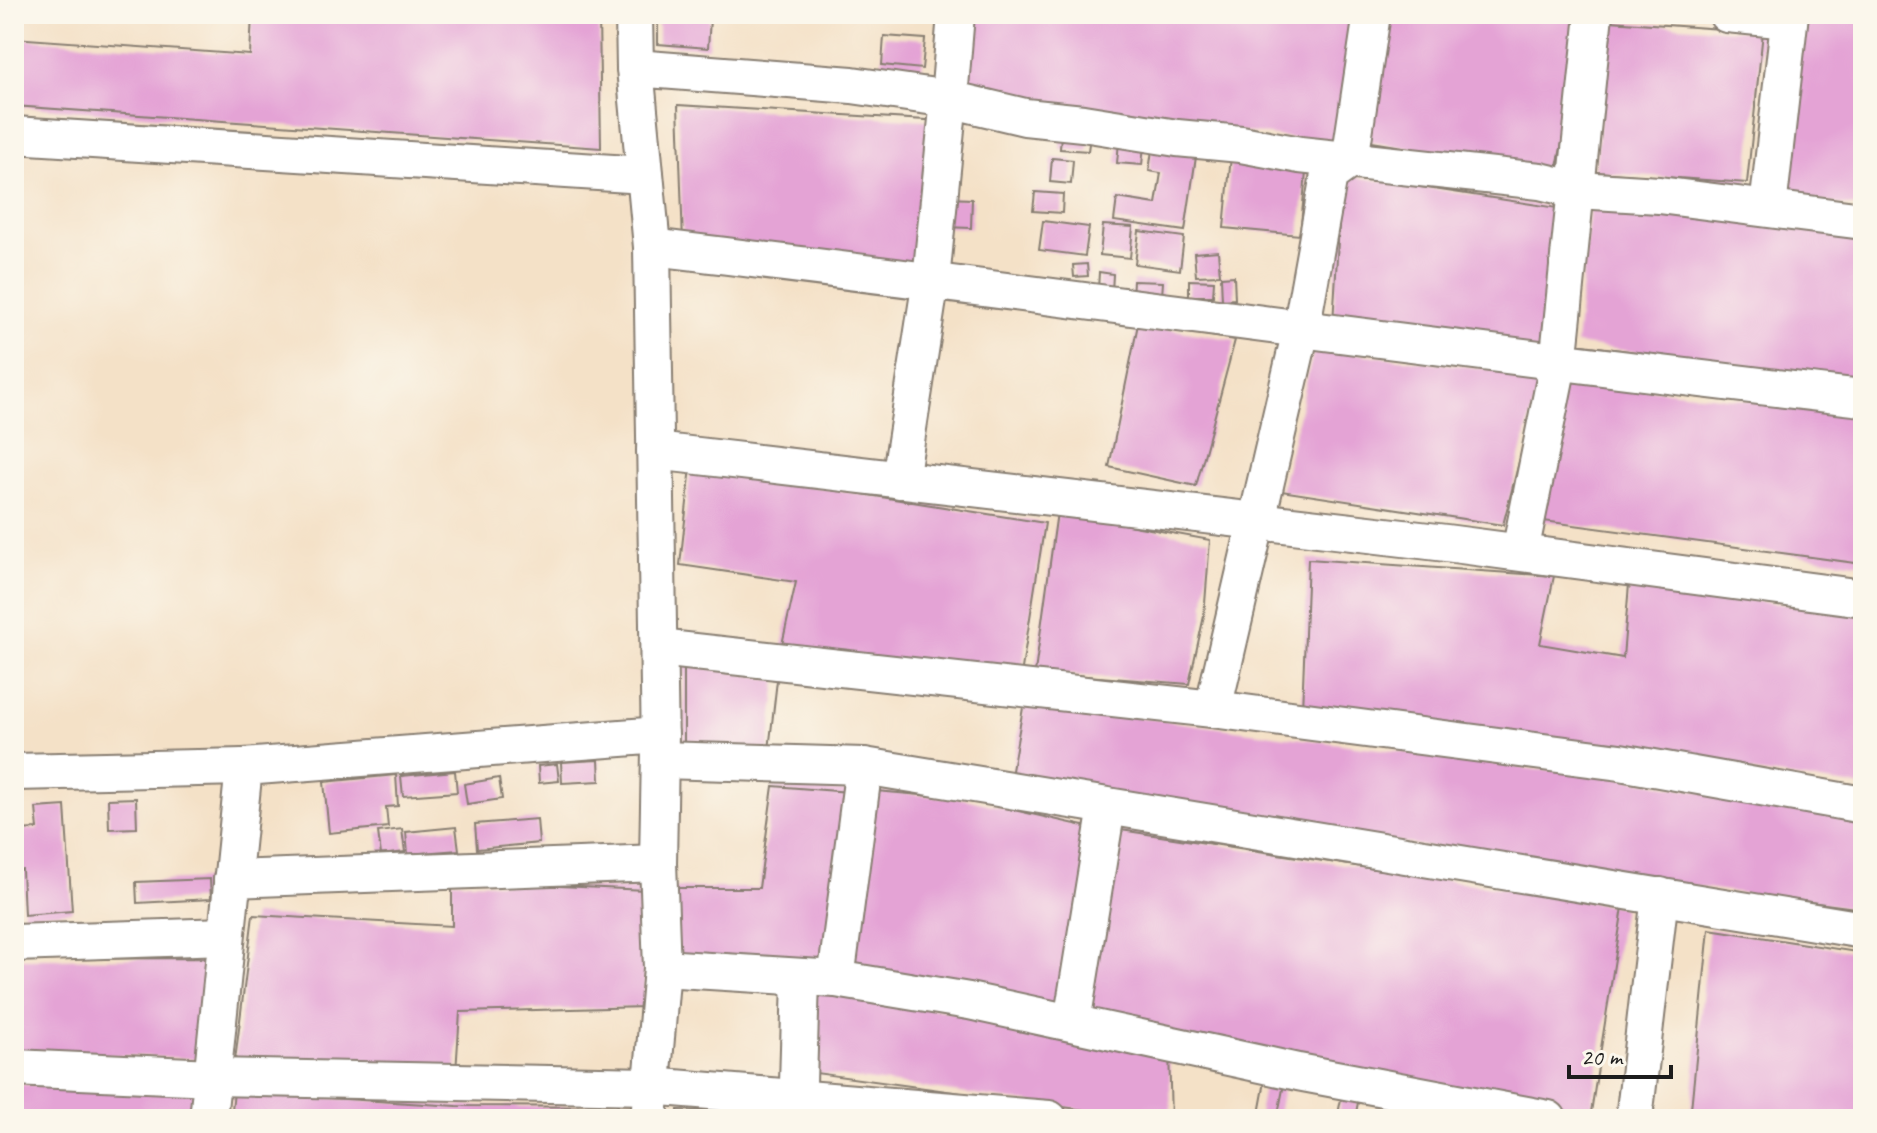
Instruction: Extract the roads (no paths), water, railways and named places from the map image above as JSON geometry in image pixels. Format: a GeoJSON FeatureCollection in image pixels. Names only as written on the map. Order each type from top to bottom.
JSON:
{"type":"FeatureCollection","features":[{"type":"Feature","properties":{"kind":"street"},"geometry":{"type":"LineString","coordinates":[[634,14],[635,68],[652,247],[659,648],[658,863],[662,968],[650,1103]]}},
{"type":"Feature","properties":{"kind":"street"},"geometry":{"type":"LineString","coordinates":[[900,480],[931,280],[956,14]]}},
{"type":"Feature","properties":{"kind":"street"},"geometry":{"type":"LineString","coordinates":[[1213,709],[1301,330],[1329,175],[1350,160],[1372,14]]}},
{"type":"Feature","properties":{"kind":"street"},"geometry":{"type":"LineString","coordinates":[[1520,552],[1558,364],[1594,14]]}},
{"type":"Feature","properties":{"kind":"street"},"geometry":{"type":"LineString","coordinates":[[1727,14],[1790,17],[1768,208]]}},
{"type":"Feature","properties":{"kind":"street"},"geometry":{"type":"LineString","coordinates":[[635,68],[852,85],[949,99],[1025,117],[1241,144],[1300,155],[1863,221]]}},
{"type":"Feature","properties":{"kind":"street"},"geometry":{"type":"LineString","coordinates":[[14,135],[645,175]]}},
{"type":"Feature","properties":{"kind":"street"},"geometry":{"type":"LineString","coordinates":[[652,247],[931,280],[1558,364],[1863,398]]}},
{"type":"Feature","properties":{"kind":"street"},"geometry":{"type":"LineString","coordinates":[[655,451],[1520,552],[1863,598]]}},
{"type":"Feature","properties":{"kind":"street"},"geometry":{"type":"LineString","coordinates":[[659,648],[1213,709],[1620,762],[1863,805]]}},
{"type":"Feature","properties":{"kind":"street"},"geometry":{"type":"LineString","coordinates":[[14,772],[244,767],[660,748],[864,766],[1863,930]]}},
{"type":"Feature","properties":{"kind":"street"},"geometry":{"type":"LineString","coordinates":[[797,1108],[819,978],[864,766]]}},
{"type":"Feature","properties":{"kind":"street"},"geometry":{"type":"LineString","coordinates":[[208,1119],[244,767]]}},
{"type":"Feature","properties":{"kind":"street"},"geometry":{"type":"LineString","coordinates":[[1072,1022],[1107,807]]}},
{"type":"Feature","properties":{"kind":"street"},"geometry":{"type":"LineString","coordinates":[[232,879],[658,863]]}},
{"type":"Feature","properties":{"kind":"street"},"geometry":{"type":"LineString","coordinates":[[1634,1119],[1660,896]]}},
{"type":"Feature","properties":{"kind":"street"},"geometry":{"type":"LineString","coordinates":[[14,943],[226,936]]}},
{"type":"Feature","properties":{"kind":"street"},"geometry":{"type":"LineString","coordinates":[[662,968],[819,978],[969,1001],[1298,1072],[1548,1119]]}},
{"type":"Feature","properties":{"kind":"street"},"geometry":{"type":"LineString","coordinates":[[14,1068],[650,1103],[1049,1119]]}}]}
